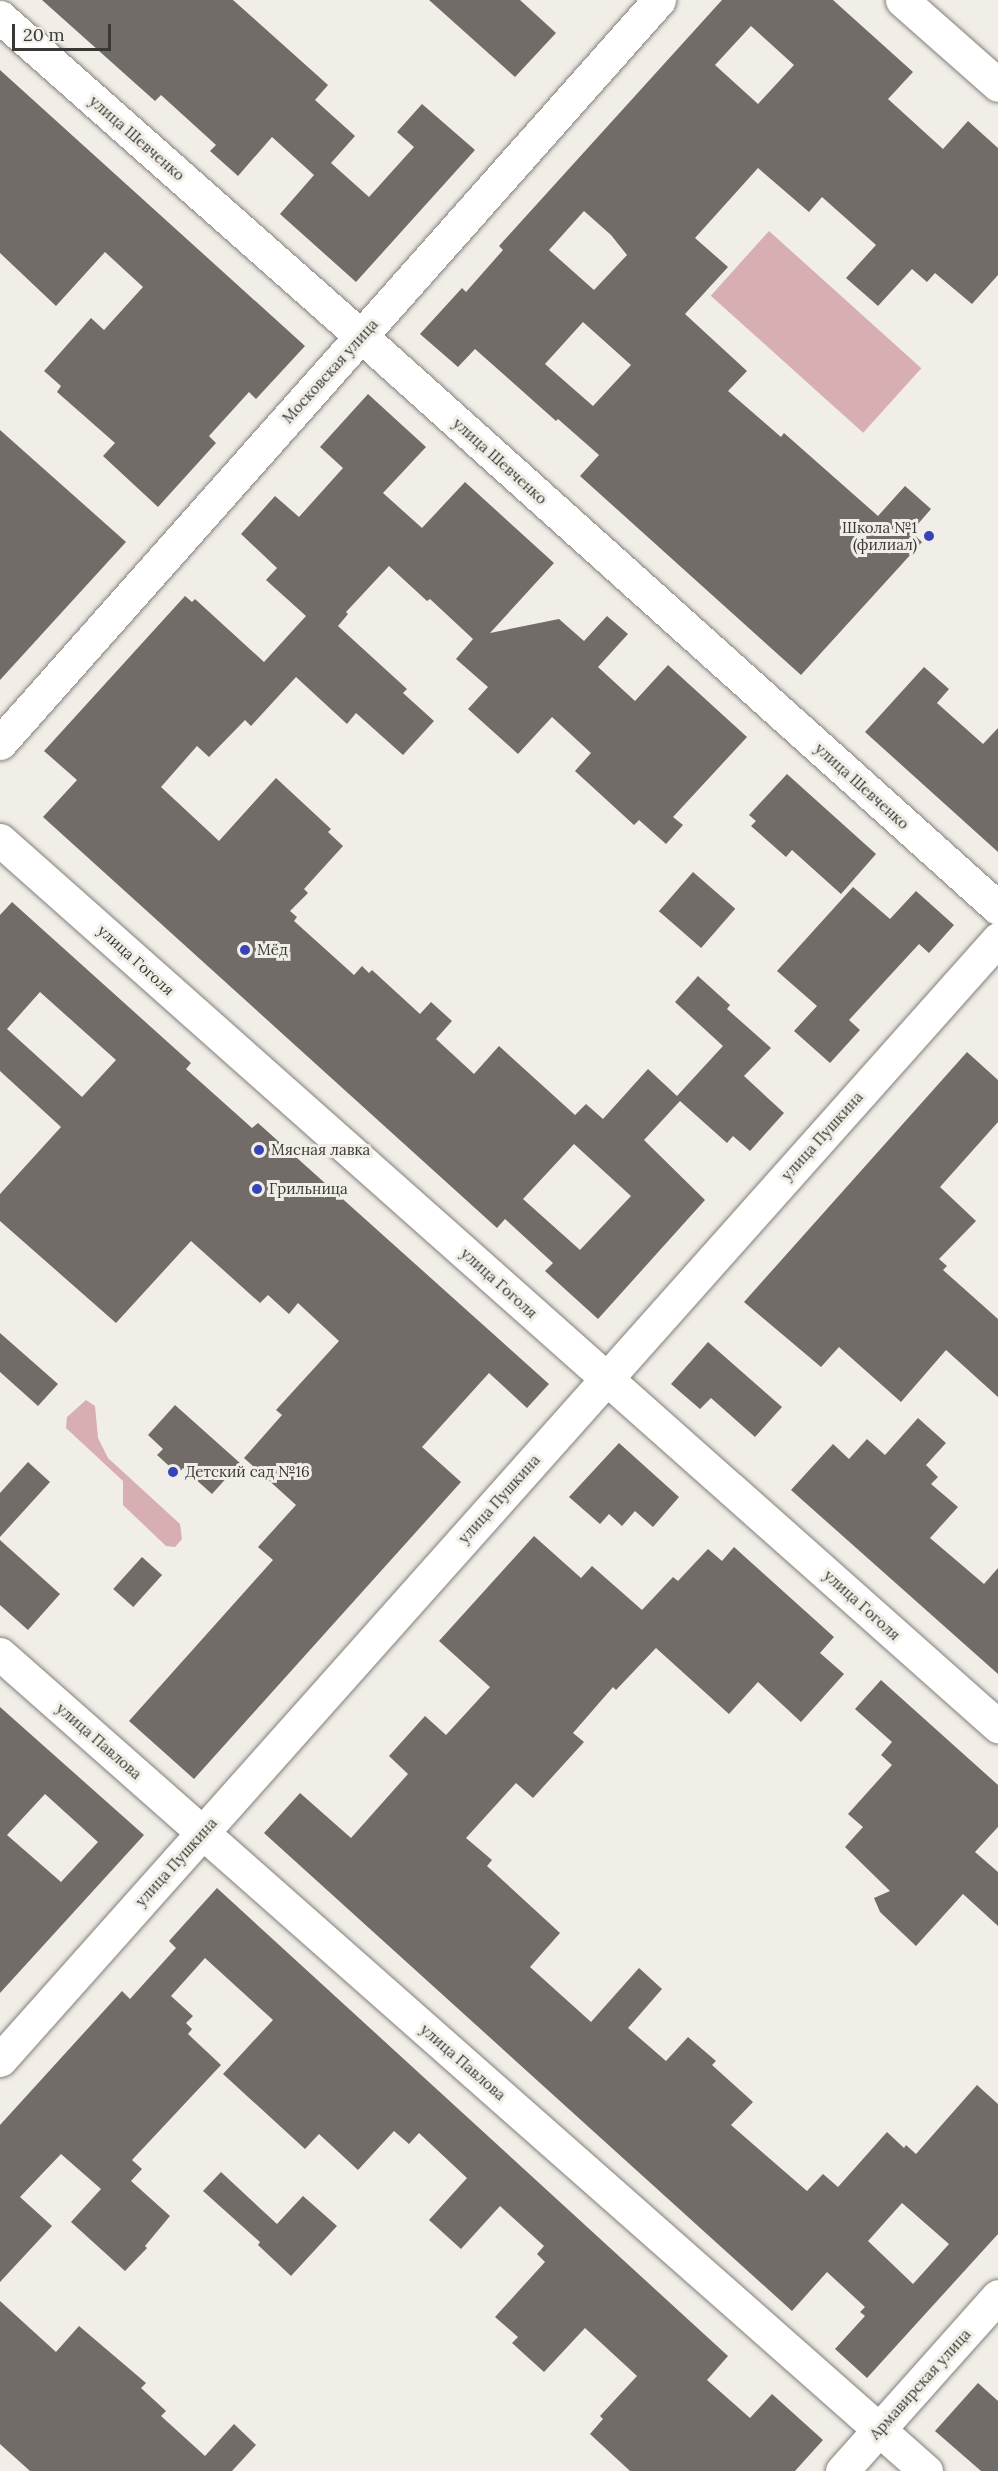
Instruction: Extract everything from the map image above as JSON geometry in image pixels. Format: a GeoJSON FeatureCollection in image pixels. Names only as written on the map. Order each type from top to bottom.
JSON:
{"type":"FeatureCollection","features":[{"type":"Feature","properties":{"kind":"street","name":"Московская улица"},"geometry":{"type":"LineString","coordinates":[[0,743],[659,0]]}},
{"type":"Feature","properties":{"kind":"street"},"geometry":{"type":"LineString","coordinates":[[902,0],[998,85]]}},
{"type":"Feature","properties":{"kind":"street","name":"улица Шевченко"},"geometry":{"type":"LineString","coordinates":[[0,17],[361,336],[998,908]]}},
{"type":"Feature","properties":{"kind":"street","name":"улица Гоголя"},"geometry":{"type":"LineString","coordinates":[[0,840],[998,1726]]}},
{"type":"Feature","properties":{"kind":"street","name":"улица Пушкина"},"geometry":{"type":"LineString","coordinates":[[0,2060],[998,939]]}},
{"type":"Feature","properties":{"kind":"street","name":"улица Павлова"},"geometry":{"type":"LineString","coordinates":[[0,1654],[926,2471]]}},
{"type":"Feature","properties":{"kind":"street","name":"Армавирская улица"},"geometry":{"type":"LineString","coordinates":[[842,2471],[998,2296]]}},
{"type":"Feature","properties":{"kind":"shaded area"},"geometry":{"type":"Polygon","coordinates":[[[769,231],[921,368],[863,433],[711,296],[769,231]]]}},
{"type":"Feature","properties":{"kind":"shaded area"},"geometry":{"type":"Polygon","coordinates":[[[86,1400],[95,1406],[98,1438],[108,1458],[180,1524],[182,1539],[175,1547],[166,1546],[123,1505],[123,1481],[66,1428],[67,1417],[86,1400]]]}},
{"type":"Feature","properties":{"kind":"building"},"geometry":{"type":"Polygon","coordinates":[[[42,0],[233,0],[328,85],[315,100],[355,136],[331,163],[369,197],[414,147],[397,132],[422,104],[475,150],[356,282],[280,214],[314,175],[272,137],[238,176],[210,151],[216,145],[161,95],[155,101],[42,0]]]}},
{"type":"Feature","properties":{"kind":"building"},"geometry":{"type":"Polygon","coordinates":[[[429,0],[520,0],[556,33],[515,77],[429,0]]]}},
{"type":"Feature","properties":{"kind":"building"},"geometry":{"type":"Polygon","coordinates":[[[722,0],[833,0],[913,72],[888,99],[943,149],[968,121],[998,148],[998,275],[972,304],[935,273],[927,282],[912,269],[878,306],[846,278],[876,245],[822,197],[809,212],[758,168],[695,238],[728,267],[685,314],[747,371],[728,391],[781,437],[784,433],[878,516],[905,486],[931,509],[911,532],[922,542],[801,675],[580,476],[599,455],[558,419],[556,421],[475,349],[458,367],[420,334],[462,288],[466,292],[503,250],[499,246],[722,0]],[[751,26],[715,65],[758,104],[794,65],[751,26]],[[584,211],[549,250],[594,290],[627,255],[611,235],[584,211]],[[583,322],[545,364],[593,406],[631,365],[583,322]]]}},
{"type":"Feature","properties":{"kind":"building"},"geometry":{"type":"Polygon","coordinates":[[[0,70],[305,346],[256,399],[249,392],[209,436],[216,443],[158,507],[103,456],[115,443],[57,392],[61,386],[44,371],[91,318],[104,330],[143,287],[105,252],[56,306],[0,253],[0,70]]]}},
{"type":"Feature","properties":{"kind":"building"},"geometry":{"type":"Polygon","coordinates":[[[368,394],[426,447],[383,493],[422,528],[465,482],[554,563],[490,633],[559,619],[584,641],[607,616],[628,634],[598,667],[635,701],[668,665],[747,737],[673,817],[683,825],[666,844],[639,820],[634,825],[575,771],[591,753],[552,717],[518,754],[468,709],[488,687],[456,659],[473,639],[430,599],[427,601],[389,566],[346,612],[348,614],[338,626],[407,689],[403,693],[434,721],[403,755],[356,713],[347,724],[296,677],[251,726],[245,720],[209,757],[197,746],[161,787],[219,841],[276,778],[331,829],[328,832],[343,846],[304,889],[308,893],[290,911],[297,917],[294,921],[354,975],[362,966],[369,973],[372,970],[420,1014],[431,1002],[452,1021],[436,1039],[474,1074],[499,1046],[575,1115],[586,1104],[603,1119],[648,1069],[677,1096],[723,1046],[675,1002],[698,976],[730,1005],[727,1009],[771,1048],[744,1076],[784,1113],[750,1151],[733,1136],[727,1143],[680,1101],[644,1140],[705,1200],[598,1319],[545,1271],[553,1263],[505,1219],[497,1228],[43,817],[77,780],[44,751],[185,596],[192,602],[195,599],[264,662],[306,616],[266,580],[277,568],[241,534],[275,496],[299,517],[343,468],[320,447],[368,394]],[[574,1144],[523,1199],[580,1250],[631,1196],[574,1144]]]}},
{"type":"Feature","properties":{"kind":"building"},"geometry":{"type":"Polygon","coordinates":[[[0,430],[126,542],[0,680],[0,430]]]}},
{"type":"Feature","properties":{"kind":"building"},"geometry":{"type":"Polygon","coordinates":[[[924,667],[949,689],[937,703],[983,744],[998,728],[998,852],[865,732],[924,667]]]}},
{"type":"Feature","properties":{"kind":"building"},"geometry":{"type":"Polygon","coordinates":[[[787,774],[876,854],[841,894],[792,850],[786,857],[751,826],[756,821],[749,815],[787,774]]]}},
{"type":"Feature","properties":{"kind":"building"},"geometry":{"type":"Polygon","coordinates":[[[693,872],[735,909],[701,948],[659,911],[693,872]]]}},
{"type":"Feature","properties":{"kind":"building"},"geometry":{"type":"Polygon","coordinates":[[[853,887],[890,919],[916,891],[954,925],[929,953],[919,944],[849,1020],[860,1030],[830,1063],[794,1031],[817,1006],[777,971],[853,887]]]}},
{"type":"Feature","properties":{"kind":"building"},"geometry":{"type":"Polygon","coordinates":[[[12,902],[191,1063],[186,1069],[252,1128],[258,1123],[549,1384],[527,1408],[489,1373],[422,1447],[461,1482],[194,1779],[129,1721],[273,1560],[258,1547],[296,1505],[244,1458],[282,1415],[276,1410],[339,1341],[298,1303],[289,1314],[268,1295],[260,1303],[191,1241],[116,1323],[0,1221],[0,1194],[61,1127],[0,1071],[0,915],[12,902]],[[40,992],[7,1029],[82,1097],[116,1060],[40,992]]]}},
{"type":"Feature","properties":{"kind":"building"},"geometry":{"type":"Polygon","coordinates":[[[967,1052],[998,1080],[998,1122],[940,1187],[976,1221],[939,1259],[947,1266],[943,1270],[998,1319],[998,1397],[946,1350],[901,1402],[839,1347],[821,1367],[744,1302],[967,1052]]]}},
{"type":"Feature","properties":{"kind":"building"},"geometry":{"type":"Polygon","coordinates":[[[0,1333],[58,1384],[38,1406],[0,1372],[0,1333]]]}},
{"type":"Feature","properties":{"kind":"building"},"geometry":{"type":"Polygon","coordinates":[[[708,1342],[782,1407],[755,1437],[711,1398],[700,1409],[671,1384],[708,1342]]]}},
{"type":"Feature","properties":{"kind":"building"},"geometry":{"type":"Polygon","coordinates":[[[175,1405],[240,1463],[212,1494],[183,1468],[178,1474],[157,1455],[163,1449],[148,1435],[175,1405]]]}},
{"type":"Feature","properties":{"kind":"building"},"geometry":{"type":"Polygon","coordinates":[[[918,1418],[946,1443],[926,1465],[938,1477],[931,1484],[958,1507],[930,1538],[984,1584],[998,1568],[998,1674],[791,1490],[833,1444],[849,1459],[867,1439],[885,1455],[918,1418]]]}},
{"type":"Feature","properties":{"kind":"building"},"geometry":{"type":"Polygon","coordinates":[[[619,1443],[679,1497],[653,1527],[635,1511],[622,1526],[609,1514],[600,1524],[569,1497],[619,1443]]]}},
{"type":"Feature","properties":{"kind":"building"},"geometry":{"type":"Polygon","coordinates":[[[28,1462],[50,1482],[0,1537],[0,1493],[28,1462]]]}},
{"type":"Feature","properties":{"kind":"building"},"geometry":{"type":"Polygon","coordinates":[[[534,1536],[581,1578],[592,1566],[642,1610],[673,1577],[678,1581],[708,1549],[722,1561],[734,1547],[834,1637],[820,1653],[844,1674],[801,1722],[758,1682],[729,1714],[656,1648],[616,1690],[613,1687],[573,1733],[584,1742],[533,1798],[516,1783],[466,1838],[492,1860],[487,1866],[560,1933],[530,1967],[591,2022],[639,1968],[662,1989],[628,2028],[666,2061],[688,2037],[716,2061],[712,2065],[753,2102],[731,2125],[807,2191],[823,2174],[838,2187],[887,2132],[904,2148],[906,2145],[916,2154],[977,2085],[998,2104],[998,2234],[867,2378],[835,2349],[865,2316],[860,2312],[865,2307],[827,2272],[792,2311],[264,1833],[300,1793],[351,1838],[408,1774],[389,1756],[425,1716],[446,1735],[490,1687],[439,1641],[534,1536]],[[902,2203],[868,2241],[913,2284],[949,2244],[902,2203]]]}},
{"type":"Feature","properties":{"kind":"building"},"geometry":{"type":"Polygon","coordinates":[[[0,1540],[60,1594],[28,1630],[0,1605],[0,1540]]]}},
{"type":"Feature","properties":{"kind":"building"},"geometry":{"type":"Polygon","coordinates":[[[142,1557],[162,1575],[133,1607],[113,1589],[142,1557]]]}},
{"type":"Feature","properties":{"kind":"building"},"geometry":{"type":"Polygon","coordinates":[[[881,1680],[998,1785],[998,1827],[975,1852],[998,1872],[998,1926],[963,1894],[916,1946],[880,1912],[874,1898],[890,1891],[845,1847],[863,1827],[848,1814],[892,1765],[881,1755],[892,1742],[855,1709],[881,1680]]]}},
{"type":"Feature","properties":{"kind":"building"},"geometry":{"type":"Polygon","coordinates":[[[0,1707],[144,1835],[0,1993],[0,1707]],[[45,1794],[7,1835],[61,1882],[98,1842],[45,1794]]]}},
{"type":"Feature","properties":{"kind":"building"},"geometry":{"type":"Polygon","coordinates":[[[217,1888],[728,2356],[707,2380],[750,2418],[772,2394],[823,2440],[795,2471],[630,2471],[590,2434],[603,2419],[600,2416],[637,2376],[585,2328],[544,2372],[512,2343],[518,2337],[495,2317],[545,2262],[537,2254],[544,2246],[500,2206],[461,2249],[429,2220],[467,2178],[419,2133],[409,2144],[394,2131],[358,2170],[319,2134],[305,2149],[223,2074],[273,2020],[205,1958],[171,1996],[193,2016],[186,2023],[192,2029],[188,2034],[221,2065],[132,2160],[142,2169],[131,2181],[170,2216],[145,2246],[147,2248],[125,2271],[71,2222],[101,2189],[61,2154],[20,2197],[52,2226],[0,2282],[0,2125],[122,1991],[130,1999],[176,1948],[169,1941],[217,1888]]]}},
{"type":"Feature","properties":{"kind":"building"},"geometry":{"type":"Polygon","coordinates":[[[221,2172],[277,2224],[303,2196],[337,2226],[291,2276],[258,2245],[260,2242],[203,2191],[221,2172]]]}},
{"type":"Feature","properties":{"kind":"building"},"geometry":{"type":"Polygon","coordinates":[[[0,2301],[56,2352],[79,2326],[146,2383],[141,2388],[166,2411],[161,2416],[205,2456],[234,2424],[256,2445],[232,2471],[30,2471],[0,2444],[0,2301]]]}},
{"type":"Feature","properties":{"kind":"building"},"geometry":{"type":"Polygon","coordinates":[[[978,2383],[998,2401],[998,2471],[981,2471],[935,2431],[978,2383]]]}},
{"type":"Feature","properties":{"kind":"place","name":"Школа №1 (филиал)"},"geometry":{"type":"Point","coordinates":[929,536]}},
{"type":"Feature","properties":{"kind":"place","name":"Мёд"},"geometry":{"type":"Point","coordinates":[245,950]}},
{"type":"Feature","properties":{"kind":"place","name":"Мясная лавка"},"geometry":{"type":"Point","coordinates":[259,1150]}},
{"type":"Feature","properties":{"kind":"place","name":"Грильница"},"geometry":{"type":"Point","coordinates":[257,1189]}},
{"type":"Feature","properties":{"kind":"place","name":"Детский сад №16"},"geometry":{"type":"Point","coordinates":[173,1472]}}]}
